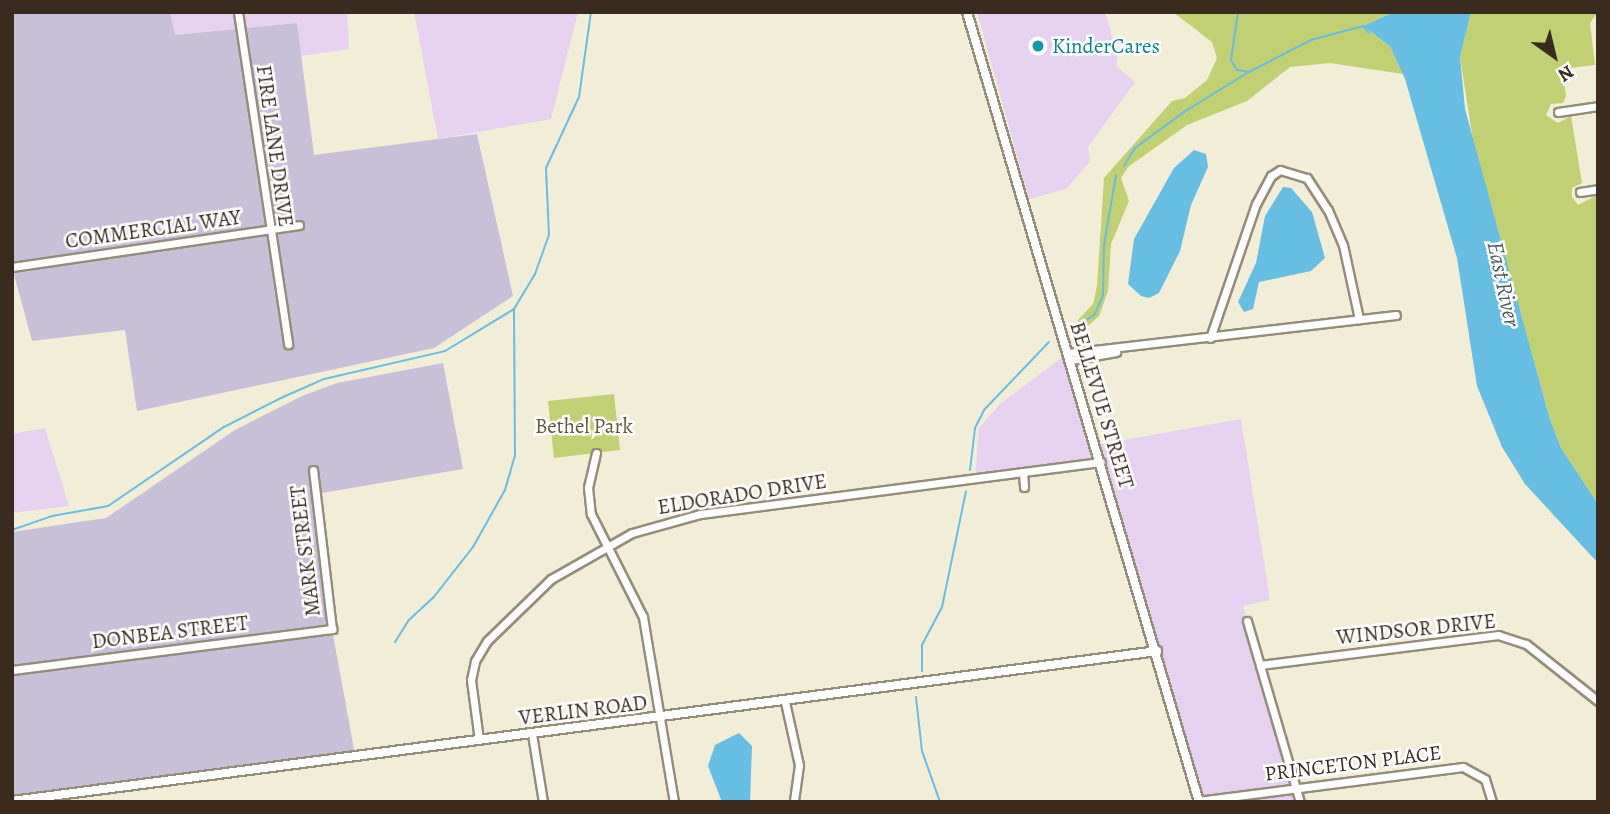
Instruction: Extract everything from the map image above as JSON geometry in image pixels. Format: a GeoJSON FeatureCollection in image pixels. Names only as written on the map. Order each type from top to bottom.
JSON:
{"type":"FeatureCollection","features":[{"type":"Feature","properties":{"kind":"street","name":"FIRE LANE DRIVE"},"geometry":{"type":"LineString","coordinates":[[237,12],[277,284],[289,344]]}},
{"type":"Feature","properties":{"kind":"street","name":"BELLEVUE STREET"},"geometry":{"type":"LineString","coordinates":[[969,15],[1157,652],[1198,801]]}},
{"type":"Feature","properties":{"kind":"street"},"geometry":{"type":"LineString","coordinates":[[1558,112],[1598,106]]}},
{"type":"Feature","properties":{"kind":"street"},"geometry":{"type":"LineString","coordinates":[[1210,338],[1256,204],[1270,176],[1280,170],[1307,178],[1328,210],[1343,245],[1359,319]]}},
{"type":"Feature","properties":{"kind":"street"},"geometry":{"type":"LineString","coordinates":[[1580,192],[1598,190]]}},
{"type":"Feature","properties":{"kind":"street","name":"COMMERCIAL WAY"},"geometry":{"type":"LineString","coordinates":[[12,267],[299,225]]}},
{"type":"Feature","properties":{"kind":"street"},"geometry":{"type":"LineString","coordinates":[[1069,357],[1101,347],[1123,350],[1396,315]]}},
{"type":"Feature","properties":{"kind":"street"},"geometry":{"type":"LineString","coordinates":[[596,453],[589,500],[607,545],[643,617],[657,718],[674,802]]}},
{"type":"Feature","properties":{"kind":"street","name":"ELDORADO DRIVE"},"geometry":{"type":"LineString","coordinates":[[479,740],[471,680],[475,661],[487,642],[551,579],[607,545],[668,520],[1101,462]]}},
{"type":"Feature","properties":{"kind":"street","name":"MARK STREET"},"geometry":{"type":"LineString","coordinates":[[313,470],[332,629]]}},
{"type":"Feature","properties":{"kind":"street"},"geometry":{"type":"LineString","coordinates":[[1023,472],[1024,487]]}},
{"type":"Feature","properties":{"kind":"street"},"geometry":{"type":"LineString","coordinates":[[1247,621],[1300,802]]}},
{"type":"Feature","properties":{"kind":"street","name":"DONBEA STREET"},"geometry":{"type":"LineString","coordinates":[[12,670],[332,629]]}},
{"type":"Feature","properties":{"kind":"street","name":"WINDSOR DRIVE"},"geometry":{"type":"LineString","coordinates":[[1260,665],[1499,635],[1526,644],[1598,701]]}},
{"type":"Feature","properties":{"kind":"street","name":"VERLIN ROAD"},"geometry":{"type":"LineString","coordinates":[[12,801],[1157,652]]}},
{"type":"Feature","properties":{"kind":"street"},"geometry":{"type":"LineString","coordinates":[[785,702],[799,765],[794,802]]}},
{"type":"Feature","properties":{"kind":"street"},"geometry":{"type":"LineString","coordinates":[[532,734],[543,802]]}},
{"type":"Feature","properties":{"kind":"street","name":"PRINCETON PLACE"},"geometry":{"type":"LineString","coordinates":[[1198,801],[1463,766],[1485,779],[1492,802]]}},
{"type":"Feature","properties":{"kind":"shaded area"},"geometry":{"type":"Polygon","coordinates":[[[12,12],[170,12],[175,35],[297,23],[314,155],[477,134],[513,296],[434,348],[137,411],[125,330],[32,341],[12,267],[12,12]]]}},
{"type":"Feature","properties":{"kind":"shaded area"},"geometry":{"type":"Polygon","coordinates":[[[170,12],[347,12],[349,49],[301,56],[297,23],[174,35],[170,12]]]}},
{"type":"Feature","properties":{"kind":"shaded area"},"geometry":{"type":"Polygon","coordinates":[[[414,12],[578,12],[551,119],[438,139],[414,12]]]}},
{"type":"Feature","properties":{"kind":"shaded area"},"geometry":{"type":"Polygon","coordinates":[[[977,12],[1105,12],[1118,57],[1116,66],[1135,82],[1088,147],[1090,162],[1066,189],[1029,199],[977,12]]]}},
{"type":"Feature","properties":{"kind":"shaded area"},"geometry":{"type":"Polygon","coordinates":[[[1068,353],[1096,445],[1241,419],[1270,600],[1243,606],[1300,802],[1199,802],[1101,462],[975,478],[979,428],[1000,404],[1068,353]]]}},
{"type":"Feature","properties":{"kind":"shaded area"},"geometry":{"type":"Polygon","coordinates":[[[443,363],[463,469],[316,494],[332,629],[355,755],[12,801],[12,532],[106,518],[235,430],[302,396],[337,383],[443,363]]]}},
{"type":"Feature","properties":{"kind":"shaded area"},"geometry":{"type":"Polygon","coordinates":[[[45,428],[69,506],[12,513],[12,434],[45,428]]]}},
{"type":"Feature","properties":{"kind":"green space"},"geometry":{"type":"Polygon","coordinates":[[[1173,12],[1394,12],[1363,26],[1390,46],[1403,74],[1330,63],[1290,67],[1247,101],[1187,125],[1128,167],[1121,178],[1129,201],[1111,244],[1108,291],[1099,316],[1081,332],[1078,320],[1093,304],[1097,286],[1104,178],[1172,101],[1185,98],[1207,80],[1217,58],[1212,42],[1173,12]]]}},
{"type":"Feature","properties":{"kind":"green space"},"geometry":{"type":"Polygon","coordinates":[[[1471,12],[1598,12],[1590,23],[1595,65],[1562,69],[1566,96],[1563,103],[1551,104],[1546,115],[1558,123],[1571,116],[1582,183],[1572,188],[1572,197],[1578,205],[1597,195],[1598,201],[1598,504],[1561,448],[1549,416],[1473,140],[1460,57],[1471,12]]]}},
{"type":"Feature","properties":{"kind":"green space","name":"Bethel Park"},"geometry":{"type":"Polygon","coordinates":[[[614,394],[620,450],[554,458],[548,401],[614,394]]]}},
{"type":"Feature","properties":{"kind":"water","name":"East River"},"geometry":{"type":"Polygon","coordinates":[[[1394,12],[1471,12],[1460,57],[1465,109],[1549,416],[1561,448],[1598,504],[1598,563],[1525,484],[1502,447],[1477,386],[1457,258],[1405,79],[1390,46],[1363,26],[1394,12]]]}},
{"type":"Feature","properties":{"kind":"water"},"geometry":{"type":"Polygon","coordinates":[[[1194,150],[1206,154],[1208,167],[1191,205],[1180,251],[1159,293],[1149,298],[1141,296],[1128,284],[1134,239],[1174,168],[1194,150]]]}},
{"type":"Feature","properties":{"kind":"water"},"geometry":{"type":"Polygon","coordinates":[[[1283,187],[1291,188],[1312,212],[1325,258],[1311,271],[1259,282],[1253,309],[1244,312],[1238,302],[1256,263],[1265,216],[1283,187]]]}},
{"type":"Feature","properties":{"kind":"water"},"geometry":{"type":"Polygon","coordinates":[[[739,733],[752,746],[750,802],[722,802],[708,766],[715,745],[739,733]]]}},
{"type":"Feature","properties":{"kind":"waterway"},"geometry":{"type":"LineString","coordinates":[[12,530],[52,516],[108,506],[224,427],[283,397],[324,379],[445,351],[514,309],[535,274],[549,235],[546,168],[579,97],[591,12]]}},
{"type":"Feature","properties":{"kind":"waterway"},"geometry":{"type":"LineString","coordinates":[[1238,12],[1231,60],[1237,70],[1249,72],[1311,40],[1363,26],[1369,33]]}},
{"type":"Feature","properties":{"kind":"waterway"},"geometry":{"type":"LineString","coordinates":[[1124,166],[1135,148],[1184,112],[1247,73]]}},
{"type":"Feature","properties":{"kind":"waterway"},"geometry":{"type":"LineString","coordinates":[[1076,327],[1095,314],[1103,295],[1104,245],[1116,175]]}},
{"type":"Feature","properties":{"kind":"waterway"},"geometry":{"type":"LineString","coordinates":[[395,642],[409,620],[433,598],[473,547],[505,490],[515,456],[514,310]]}},
{"type":"Feature","properties":{"kind":"waterway"},"geometry":{"type":"LineString","coordinates":[[970,470],[975,428],[984,410],[1049,342]]}},
{"type":"Feature","properties":{"kind":"waterway"},"geometry":{"type":"LineString","coordinates":[[922,671],[922,645],[942,607],[966,491]]}},
{"type":"Feature","properties":{"kind":"waterway"},"geometry":{"type":"LineString","coordinates":[[916,697],[922,751],[940,802]]}},
{"type":"Feature","properties":{"kind":"place","name":"KinderCares"},"geometry":{"type":"Point","coordinates":[1038,46]}}]}
